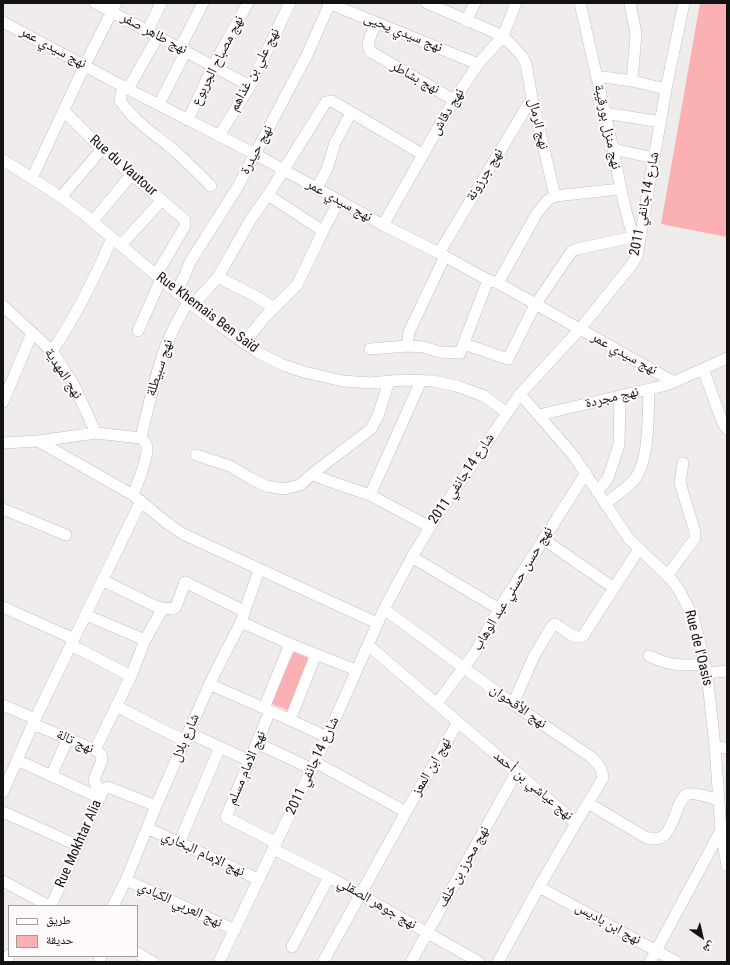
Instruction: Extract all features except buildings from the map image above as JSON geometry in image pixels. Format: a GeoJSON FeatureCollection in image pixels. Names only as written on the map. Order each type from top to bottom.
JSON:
{"type":"FeatureCollection","features":[{"type":"Feature","properties":{"kind":"street","name":"نهج طاهر صفر"},"geometry":{"type":"LineString","coordinates":[[95,3],[114,7],[158,36],[250,86]]}},
{"type":"Feature","properties":{"kind":"street"},"geometry":{"type":"LineString","coordinates":[[148,30],[161,3]]}},
{"type":"Feature","properties":{"kind":"street"},"geometry":{"type":"LineString","coordinates":[[159,104],[203,3]]}},
{"type":"Feature","properties":{"kind":"street","name":"نهج مصباح الجربوع"},"geometry":{"type":"LineString","coordinates":[[188,120],[213,66],[248,3]]}},
{"type":"Feature","properties":{"kind":"street","name":"نهج علي بن غذاهم"},"geometry":{"type":"LineString","coordinates":[[219,136],[250,86],[290,3]]}},
{"type":"Feature","properties":{"kind":"street","name":"نهج سيدي يحيى"},"geometry":{"type":"LineString","coordinates":[[329,3],[478,64]]}},
{"type":"Feature","properties":{"kind":"street","name":"نهج حيدرة"},"geometry":{"type":"LineString","coordinates":[[176,292],[190,262],[237,188],[255,154],[307,55],[329,3]]}},
{"type":"Feature","properties":{"kind":"street","name":"نهج الرمال"},"geometry":{"type":"LineString","coordinates":[[430,3],[466,21],[502,36],[522,56],[526,64],[532,98],[555,196]]}},
{"type":"Feature","properties":{"kind":"street"},"geometry":{"type":"LineString","coordinates":[[466,21],[475,3]]}},
{"type":"Feature","properties":{"kind":"street","name":"نهج دقاش"},"geometry":{"type":"LineString","coordinates":[[383,225],[454,100],[478,64],[502,36],[516,3]]}},
{"type":"Feature","properties":{"kind":"street","name":"نهج منزل بورقيبة"},"geometry":{"type":"LineString","coordinates":[[580,3],[613,149],[620,189],[638,250]]}},
{"type":"Feature","properties":{"kind":"street"},"geometry":{"type":"LineString","coordinates":[[630,3],[636,34],[632,81]]}},
{"type":"Feature","properties":{"kind":"street","name":"شارع 14جانفي 2011"},"geometry":{"type":"LineString","coordinates":[[219,962],[327,737],[377,623],[412,557],[430,527],[520,394],[580,329],[633,263],[638,250],[654,158],[662,122],[666,89],[684,3]]}},
{"type":"Feature","properties":{"kind":"street"},"geometry":{"type":"LineString","coordinates":[[32,178],[114,7]]}},
{"type":"Feature","properties":{"kind":"street","name":"نهج سيدي عمر"},"geometry":{"type":"LineString","coordinates":[[3,22],[255,154],[383,225],[442,254],[674,382]]}},
{"type":"Feature","properties":{"kind":"street","name":"نهج بشاطر"},"geometry":{"type":"LineString","coordinates":[[376,23],[368,45],[369,49],[376,56],[454,100]]}},
{"type":"Feature","properties":{"kind":"street"},"geometry":{"type":"LineString","coordinates":[[158,36],[126,87],[120,100],[124,107],[139,122],[175,151],[211,186]]}},
{"type":"Feature","properties":{"kind":"street"},"geometry":{"type":"LineString","coordinates":[[596,76],[632,81],[666,89]]}},
{"type":"Feature","properties":{"kind":"street","name":"نهج جرزونة"},"geometry":{"type":"LineString","coordinates":[[407,346],[409,332],[442,254],[532,98]]}},
{"type":"Feature","properties":{"kind":"street","name":"نهج سبيطلة"},"geometry":{"type":"LineString","coordinates":[[141,438],[166,346],[176,323],[191,304],[218,277],[251,219],[268,195],[326,102],[332,101],[351,114],[422,154]]}},
{"type":"Feature","properties":{"kind":"street","name":"Rue du Vautour"},"geometry":{"type":"LineString","coordinates":[[64,112],[102,149],[183,218],[186,223],[159,277]]}},
{"type":"Feature","properties":{"kind":"street"},"geometry":{"type":"LineString","coordinates":[[605,113],[662,122]]}},
{"type":"Feature","properties":{"kind":"street"},"geometry":{"type":"LineString","coordinates":[[317,188],[336,143],[351,114]]}},
{"type":"Feature","properties":{"kind":"street"},"geometry":{"type":"LineString","coordinates":[[61,197],[102,149]]}},
{"type":"Feature","properties":{"kind":"street"},"geometry":{"type":"LineString","coordinates":[[613,149],[654,158]]}},
{"type":"Feature","properties":{"kind":"street","name":"Rue Khemais Ben Saïd"},"geometry":{"type":"LineString","coordinates":[[3,160],[61,197],[191,304],[259,353],[283,365],[304,372],[343,381],[370,383],[389,381],[433,381],[457,386],[477,392],[507,413]]}},
{"type":"Feature","properties":{"kind":"street"},"geometry":{"type":"LineString","coordinates":[[93,222],[132,174]]}},
{"type":"Feature","properties":{"kind":"street"},"geometry":{"type":"LineString","coordinates":[[370,348],[407,346],[424,347],[439,352],[460,353],[493,282],[537,213],[548,200],[555,196],[620,189]]}},
{"type":"Feature","properties":{"kind":"street"},"geometry":{"type":"LineString","coordinates":[[268,195],[323,231]]}},
{"type":"Feature","properties":{"kind":"street"},"geometry":{"type":"LineString","coordinates":[[52,351],[65,332],[117,242],[162,200]]}},
{"type":"Feature","properties":{"kind":"street"},"geometry":{"type":"LineString","coordinates":[[244,343],[264,318],[296,285],[339,201]]}},
{"type":"Feature","properties":{"kind":"street"},"geometry":{"type":"LineString","coordinates":[[464,344],[508,359],[536,305],[572,251],[633,237]]}},
{"type":"Feature","properties":{"kind":"street"},"geometry":{"type":"LineString","coordinates":[[138,331],[159,277]]}},
{"type":"Feature","properties":{"kind":"street"},"geometry":{"type":"LineString","coordinates":[[218,277],[255,296],[274,308]]}},
{"type":"Feature","properties":{"kind":"street","name":"نهج المهدية"},"geometry":{"type":"LineString","coordinates":[[3,306],[52,351],[74,385],[96,433]]}},
{"type":"Feature","properties":{"kind":"street"},"geometry":{"type":"LineString","coordinates":[[3,402],[32,333]]}},
{"type":"Feature","properties":{"kind":"street","name":"نهج مجردة"},"geometry":{"type":"LineString","coordinates":[[539,414],[674,382],[727,358]]}},
{"type":"Feature","properties":{"kind":"street"},"geometry":{"type":"LineString","coordinates":[[703,369],[722,421],[727,428]]}},
{"type":"Feature","properties":{"kind":"street"},"geometry":{"type":"LineString","coordinates":[[196,455],[230,466],[266,486],[284,489],[300,485],[312,474],[371,429],[378,416],[389,381]]}},
{"type":"Feature","properties":{"kind":"street"},"geometry":{"type":"LineString","coordinates":[[370,495],[421,381]]}},
{"type":"Feature","properties":{"kind":"street"},"geometry":{"type":"LineString","coordinates":[[605,504],[635,479],[643,462],[646,446],[649,389]]}},
{"type":"Feature","properties":{"kind":"street","name":"Rue de l'Oasis"},"geometry":{"type":"LineString","coordinates":[[520,394],[539,414],[573,455],[629,539],[667,576],[679,590],[694,619],[706,668],[727,866]]}},
{"type":"Feature","properties":{"kind":"street"},"geometry":{"type":"LineString","coordinates":[[597,492],[608,478],[619,445],[620,396]]}},
{"type":"Feature","properties":{"kind":"street"},"geometry":{"type":"LineString","coordinates":[[3,443],[38,441],[96,433],[141,438],[146,443],[148,449],[137,498],[102,580],[34,721],[3,792]]}},
{"type":"Feature","properties":{"kind":"street"},"geometry":{"type":"LineString","coordinates":[[38,441],[137,498],[152,512],[183,534],[377,623]]}},
{"type":"Feature","properties":{"kind":"street"},"geometry":{"type":"LineString","coordinates":[[667,576],[695,538],[695,532],[680,483],[683,463]]}},
{"type":"Feature","properties":{"kind":"street","name":"نهج حسن حسني عبد الوهاب"},"geometry":{"type":"LineString","coordinates":[[437,703],[476,651],[499,609],[586,473]]}},
{"type":"Feature","properties":{"kind":"street"},"geometry":{"type":"LineString","coordinates":[[312,474],[370,495],[430,527]]}},
{"type":"Feature","properties":{"kind":"street"},"geometry":{"type":"LineString","coordinates":[[3,509],[66,535]]}},
{"type":"Feature","properties":{"kind":"street"},"geometry":{"type":"LineString","coordinates":[[543,539],[614,588]]}},
{"type":"Feature","properties":{"kind":"street"},"geometry":{"type":"LineString","coordinates":[[513,704],[534,656],[552,626],[555,624],[575,637],[583,636],[639,549]]}},
{"type":"Feature","properties":{"kind":"street"},"geometry":{"type":"LineString","coordinates":[[412,557],[499,609]]}},
{"type":"Feature","properties":{"kind":"street","name":"شارع بلال"},"geometry":{"type":"LineString","coordinates":[[114,905],[126,880],[156,806],[209,684],[242,616],[259,570]]}},
{"type":"Feature","properties":{"kind":"street"},"geometry":{"type":"LineString","coordinates":[[102,580],[162,608],[172,609],[176,607],[185,582],[290,644],[356,670]]}},
{"type":"Feature","properties":{"kind":"street"},"geometry":{"type":"LineString","coordinates":[[3,607],[72,642],[131,676]]}},
{"type":"Feature","properties":{"kind":"street"},"geometry":{"type":"LineString","coordinates":[[94,750],[131,676],[145,640],[162,608]]}},
{"type":"Feature","properties":{"kind":"street","name":"نهج الأقحوان"},"geometry":{"type":"LineString","coordinates":[[384,609],[513,704],[592,757],[600,765],[603,778],[576,823]]}},
{"type":"Feature","properties":{"kind":"street"},"geometry":{"type":"LineString","coordinates":[[86,615],[145,640]]}},
{"type":"Feature","properties":{"kind":"street","name":"نهج الامام مسلم"},"geometry":{"type":"LineString","coordinates":[[275,846],[226,817],[257,743],[267,709],[290,644]]}},
{"type":"Feature","properties":{"kind":"street","name":"نهج عياشي بن أحمد"},"geometry":{"type":"LineString","coordinates":[[368,645],[576,823],[498,962]]}},
{"type":"Feature","properties":{"kind":"street"},"geometry":{"type":"LineString","coordinates":[[290,720],[316,654]]}},
{"type":"Feature","properties":{"kind":"street"},"geometry":{"type":"LineString","coordinates":[[649,656],[673,665],[727,671]]}},
{"type":"Feature","properties":{"kind":"street"},"geometry":{"type":"LineString","coordinates":[[209,684],[327,737]]}},
{"type":"Feature","properties":{"kind":"street","name":"نهج تالة"},"geometry":{"type":"LineString","coordinates":[[3,705],[101,754],[102,760],[94,780],[102,794]]}},
{"type":"Feature","properties":{"kind":"street"},"geometry":{"type":"LineString","coordinates":[[116,706],[187,737],[220,747],[250,761]]}},
{"type":"Feature","properties":{"kind":"street","name":"نهج ابن المعز"},"geometry":{"type":"LineString","coordinates":[[323,962],[458,722]]}},
{"type":"Feature","properties":{"kind":"street"},"geometry":{"type":"LineString","coordinates":[[51,776],[68,738]]}},
{"type":"Feature","properties":{"kind":"street","name":"نهج ابن المعز"},"geometry":{"type":"LineString","coordinates":[[257,743],[313,766],[406,812]]}},
{"type":"Feature","properties":{"kind":"street"},"geometry":{"type":"LineString","coordinates":[[179,842],[220,747]]}},
{"type":"Feature","properties":{"kind":"street"},"geometry":{"type":"LineString","coordinates":[[715,747],[727,748]]}},
{"type":"Feature","properties":{"kind":"street"},"geometry":{"type":"LineString","coordinates":[[17,760],[51,776],[102,794]]}},
{"type":"Feature","properties":{"kind":"street","name":"نهج محرز بن خلف"},"geometry":{"type":"LineString","coordinates":[[411,962],[516,773]]}},
{"type":"Feature","properties":{"kind":"street","name":"Rue Mokhtar Alia"},"geometry":{"type":"LineString","coordinates":[[50,905],[102,794],[108,787],[156,806]]}},
{"type":"Feature","properties":{"kind":"street"},"geometry":{"type":"LineString","coordinates":[[588,803],[645,837],[656,839],[668,831],[672,825],[680,804],[687,794],[692,793],[719,800]]}},
{"type":"Feature","properties":{"kind":"street"},"geometry":{"type":"LineString","coordinates":[[3,812],[79,846]]}},
{"type":"Feature","properties":{"kind":"street","name":"نهج الإمام البخاري"},"geometry":{"type":"LineString","coordinates":[[147,828],[258,880]]}},
{"type":"Feature","properties":{"kind":"street"},"geometry":{"type":"LineString","coordinates":[[650,962],[723,835]]}},
{"type":"Feature","properties":{"kind":"street","name":"نهج جوهر الصقلي"},"geometry":{"type":"LineString","coordinates":[[275,846],[478,962]]}},
{"type":"Feature","properties":{"kind":"street"},"geometry":{"type":"LineString","coordinates":[[292,947],[329,877]]}},
{"type":"Feature","properties":{"kind":"street","name":"نهج العربي الكبادي"},"geometry":{"type":"LineString","coordinates":[[126,880],[235,930]]}},
{"type":"Feature","properties":{"kind":"street"},"geometry":{"type":"LineString","coordinates":[[3,881],[36,903]]}},
{"type":"Feature","properties":{"kind":"street","name":"نهج ابن باديس"},"geometry":{"type":"LineString","coordinates":[[539,887],[677,962]]}},
{"type":"Feature","properties":{"kind":"street"},"geometry":{"type":"LineString","coordinates":[[138,954],[153,962]]}},
{"type":"Feature","properties":{"kind":"green space"},"geometry":{"type":"Polygon","coordinates":[[[700,3],[727,3],[727,237],[661,224],[700,3]]]}},
{"type":"Feature","properties":{"kind":"green space"},"geometry":{"type":"Polygon","coordinates":[[[294,652],[315,661],[291,712],[270,703],[294,652]]]}}]}
